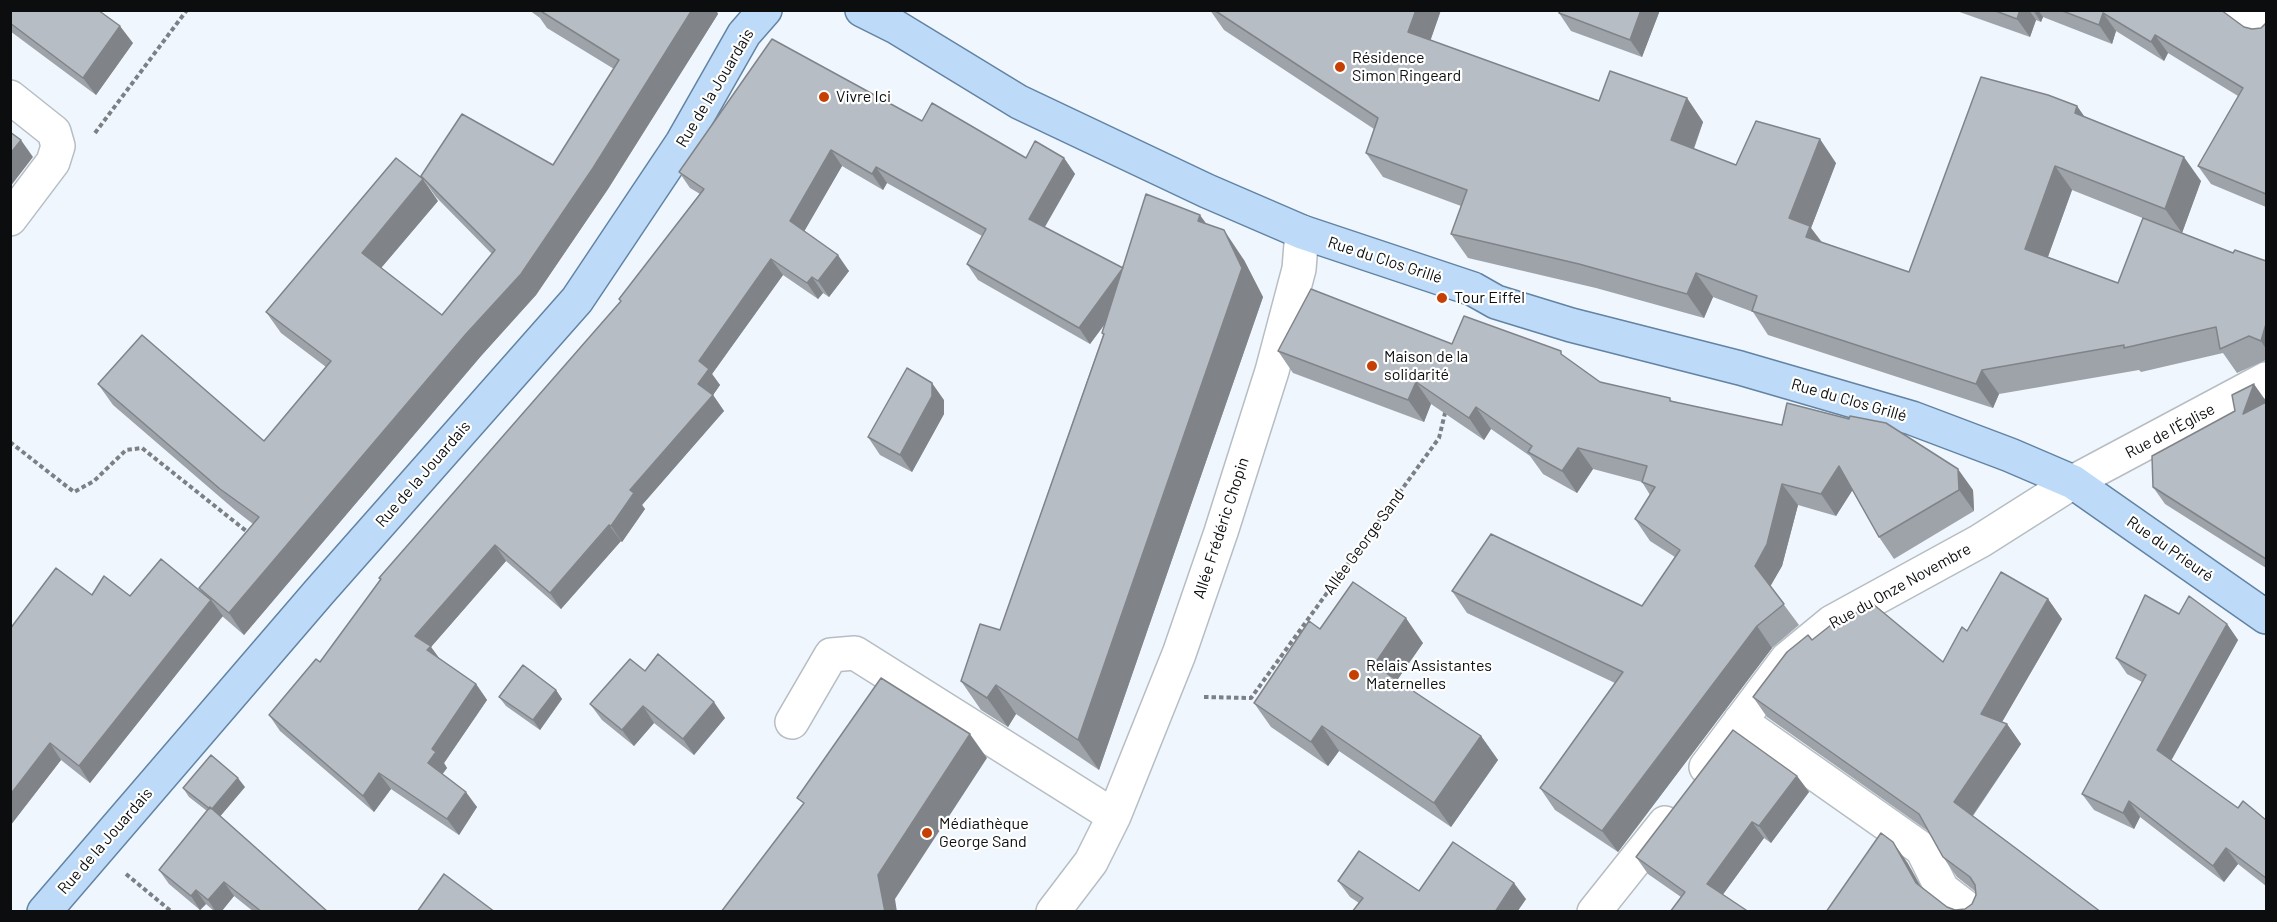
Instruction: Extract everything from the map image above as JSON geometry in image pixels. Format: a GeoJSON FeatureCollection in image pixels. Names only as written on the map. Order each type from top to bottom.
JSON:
{"type":"FeatureCollection","features":[{"type":"Feature","properties":{"kind":"main road","name":"Rue de la Jouardais"},"geometry":{"type":"LineString","coordinates":[[44,912],[320,591],[577,300],[682,143],[744,34],[765,10]]}},
{"type":"Feature","properties":{"kind":"main road","name":"Rue du Clos Grillé"},"geometry":{"type":"LineString","coordinates":[[862,10],[896,27],[1019,102],[1207,191],[1302,232],[1473,289],[1496,302],[1571,325],[1740,368],[1912,418],[2073,482]]}},
{"type":"Feature","properties":{"kind":"main road","name":"Rue du Prieuré"},"geometry":{"type":"LineString","coordinates":[[2073,482],[2266,616]]}},
{"type":"Feature","properties":{"kind":"street"},"geometry":{"type":"LineString","coordinates":[[2238,10],[2266,29]]}},
{"type":"Feature","properties":{"kind":"street"},"geometry":{"type":"LineString","coordinates":[[10,97],[54,132],[58,146],[53,162],[10,219]]}},
{"type":"Feature","properties":{"kind":"street","name":"Allée Frédéric Chopin"},"geometry":{"type":"LineString","coordinates":[[1114,816],[1161,697],[1221,532],[1272,371],[1299,269],[1302,232]]}},
{"type":"Feature","properties":{"kind":"street","name":"Rue de l'Église"},"geometry":{"type":"LineString","coordinates":[[2073,482],[2266,380]]}},
{"type":"Feature","properties":{"kind":"street","name":"Rue du Onze Novembre"},"geometry":{"type":"LineString","coordinates":[[1594,912],[1658,832],[1787,659],[1832,622],[1980,541],[2073,482]]}},
{"type":"Feature","properties":{"kind":"street"},"geometry":{"type":"LineString","coordinates":[[792,722],[831,655],[855,653],[1114,816],[1091,862],[1053,912]]}},
{"type":"Feature","properties":{"kind":"street"},"geometry":{"type":"LineString","coordinates":[[1740,722],[1922,849],[1942,889],[1972,912]]}},
{"type":"Feature","properties":{"kind":"path"},"geometry":{"type":"LineString","coordinates":[[58,146],[97,133],[187,10]]}},
{"type":"Feature","properties":{"kind":"path","name":"Allée George Sand"},"geometry":{"type":"LineString","coordinates":[[1161,697],[1251,698],[1439,438],[1447,404]]}},
{"type":"Feature","properties":{"kind":"path"},"geometry":{"type":"LineString","coordinates":[[10,442],[74,492],[94,481],[126,450],[142,448],[258,541]]}},
{"type":"Feature","properties":{"kind":"path"},"geometry":{"type":"LineString","coordinates":[[97,850],[172,912]]}},
{"type":"Feature","properties":{"kind":"building"},"geometry":{"type":"Polygon","coordinates":[[[10,10],[98,10],[120,26],[83,78],[10,23],[10,10]]]}},
{"type":"Feature","properties":{"kind":"building"},"geometry":{"type":"Polygon","coordinates":[[[539,10],[692,10],[593,168],[521,274],[466,334],[229,613],[199,588],[259,517],[220,489],[98,384],[142,335],[264,441],[331,361],[266,312],[396,158],[423,179],[362,253],[442,315],[495,250],[421,176],[462,114],[553,165],[619,60],[539,10]]]}},
{"type":"Feature","properties":{"kind":"building"},"geometry":{"type":"Polygon","coordinates":[[[1214,10],[1416,10],[1408,32],[1599,101],[1610,71],[1687,98],[1671,140],[1736,165],[1756,121],[1820,139],[1789,218],[1810,226],[1806,237],[1909,272],[1981,77],[2048,95],[2077,106],[2075,113],[2184,157],[2165,209],[2055,166],[2025,249],[2118,283],[2143,218],[2233,253],[2235,250],[2266,261],[2266,324],[2261,341],[2249,336],[2220,349],[2216,327],[2124,348],[2124,345],[1982,370],[1976,384],[1752,311],[1757,296],[1696,273],[1687,294],[1579,264],[1451,234],[1467,190],[1366,153],[1378,118],[1214,10]]]}},
{"type":"Feature","properties":{"kind":"building"},"geometry":{"type":"Polygon","coordinates":[[[1560,10],[1641,10],[1630,40],[1559,13],[1560,10]]]}},
{"type":"Feature","properties":{"kind":"building"},"geometry":{"type":"Polygon","coordinates":[[[1993,10],[2020,10],[2017,19],[1993,10]]]}},
{"type":"Feature","properties":{"kind":"building"},"geometry":{"type":"Polygon","coordinates":[[[2060,10],[2221,10],[2244,27],[2261,28],[2266,23],[2266,194],[2198,166],[2243,88],[2155,35],[2151,42],[2103,13],[2099,25],[2060,10]]]}},
{"type":"Feature","properties":{"kind":"building"},"geometry":{"type":"Polygon","coordinates":[[[772,39],[922,121],[932,103],[1026,158],[1035,141],[1064,158],[1029,219],[1123,268],[1079,328],[967,264],[986,229],[876,167],[872,174],[831,150],[790,221],[838,255],[818,281],[812,277],[807,283],[771,259],[699,361],[709,369],[698,384],[713,395],[630,490],[634,493],[611,526],[609,525],[550,593],[495,545],[415,636],[431,646],[427,650],[476,684],[432,749],[436,752],[428,763],[466,792],[447,819],[379,773],[363,796],[269,715],[316,659],[320,662],[381,579],[379,578],[621,301],[619,299],[704,189],[679,172],[772,39]]]}},
{"type":"Feature","properties":{"kind":"building"},"geometry":{"type":"Polygon","coordinates":[[[10,132],[21,140],[10,154],[10,132]]]}},
{"type":"Feature","properties":{"kind":"building"},"geometry":{"type":"Polygon","coordinates":[[[1146,194],[1200,215],[1198,221],[1224,230],[1242,268],[1078,740],[996,685],[987,698],[961,681],[980,624],[1000,630],[1104,334],[1102,333],[1146,194]]]}},
{"type":"Feature","properties":{"kind":"building"},"geometry":{"type":"Polygon","coordinates":[[[1311,289],[1452,344],[1464,316],[1561,351],[1561,354],[1600,382],[1670,398],[1670,401],[1782,425],[1787,403],[1849,419],[1850,416],[1886,423],[1958,469],[1959,490],[1879,537],[1839,466],[1821,494],[1782,484],[1767,544],[1755,566],[1784,604],[1757,626],[1602,831],[1540,788],[1623,672],[1452,591],[1491,534],[1642,606],[1680,550],[1635,519],[1655,487],[1642,482],[1647,466],[1578,448],[1562,471],[1528,452],[1532,446],[1476,407],[1469,418],[1416,382],[1408,400],[1278,351],[1311,289]]]}},
{"type":"Feature","properties":{"kind":"building"},"geometry":{"type":"Polygon","coordinates":[[[907,368],[932,383],[932,396],[900,455],[868,437],[907,368]]]}},
{"type":"Feature","properties":{"kind":"building"},"geometry":{"type":"Polygon","coordinates":[[[2254,384],[2243,414],[2266,402],[2266,559],[2153,487],[2152,456],[2235,411],[2232,395],[2254,384]]]}},
{"type":"Feature","properties":{"kind":"building"},"geometry":{"type":"Polygon","coordinates":[[[161,559],[211,600],[79,766],[50,743],[10,795],[10,629],[56,568],[92,595],[104,576],[130,596],[161,559]]]}},
{"type":"Feature","properties":{"kind":"building"},"geometry":{"type":"Polygon","coordinates":[[[2001,572],[2048,599],[1981,714],[2007,724],[1954,802],[2101,912],[1826,912],[1881,833],[1893,842],[1916,883],[1947,907],[1955,910],[1965,909],[1972,904],[1976,895],[1975,885],[1970,877],[1943,857],[1919,814],[1753,697],[1787,652],[1808,635],[1812,640],[1831,625],[1873,604],[1943,662],[1962,627],[1967,631],[2001,572]]]}},
{"type":"Feature","properties":{"kind":"building"},"geometry":{"type":"Polygon","coordinates":[[[1353,582],[1406,618],[1374,665],[1481,736],[1434,803],[1322,726],[1311,742],[1254,703],[1309,621],[1320,629],[1353,582]]]}},
{"type":"Feature","properties":{"kind":"building"},"geometry":{"type":"Polygon","coordinates":[[[2145,595],[2179,614],[2189,596],[2227,624],[2157,750],[2238,808],[2243,801],[2266,820],[2266,878],[2226,848],[2213,866],[2129,801],[2123,813],[2082,794],[2146,675],[2116,658],[2145,595]]]}},
{"type":"Feature","properties":{"kind":"building"},"geometry":{"type":"Polygon","coordinates":[[[658,654],[714,702],[683,739],[643,706],[622,730],[590,704],[630,659],[645,671],[658,654]]]}},
{"type":"Feature","properties":{"kind":"building"},"geometry":{"type":"Polygon","coordinates":[[[523,665],[556,690],[533,720],[499,697],[523,665]]]}},
{"type":"Feature","properties":{"kind":"building"},"geometry":{"type":"Polygon","coordinates":[[[881,678],[970,734],[878,875],[885,912],[721,912],[804,803],[797,798],[881,678]]]}},
{"type":"Feature","properties":{"kind":"building"},"geometry":{"type":"Polygon","coordinates":[[[1733,730],[1797,776],[1759,826],[1752,822],[1707,884],[1749,912],[1670,912],[1685,892],[1636,857],[1733,730]]]}},
{"type":"Feature","properties":{"kind":"building"},"geometry":{"type":"Polygon","coordinates":[[[211,755],[238,778],[210,809],[183,788],[211,755]]]}},
{"type":"Feature","properties":{"kind":"building"},"geometry":{"type":"Polygon","coordinates":[[[210,807],[328,912],[262,912],[224,882],[208,900],[196,890],[191,896],[159,870],[210,807]]]}},
{"type":"Feature","properties":{"kind":"building"},"geometry":{"type":"Polygon","coordinates":[[[1453,842],[1514,883],[1495,912],[1352,912],[1363,898],[1338,881],[1359,851],[1419,891],[1453,842]]]}},
{"type":"Feature","properties":{"kind":"building"},"geometry":{"type":"Polygon","coordinates":[[[444,874],[495,912],[417,912],[444,874]]]}},
{"type":"Feature","properties":{"kind":"place","name":"Résidence Simon Ringeard"},"geometry":{"type":"Point","coordinates":[1340,67]}},
{"type":"Feature","properties":{"kind":"place","name":"Vivre Ici"},"geometry":{"type":"Point","coordinates":[824,97]}},
{"type":"Feature","properties":{"kind":"place","name":"Tour Eiffel"},"geometry":{"type":"Point","coordinates":[1442,298]}},
{"type":"Feature","properties":{"kind":"place","name":"Maison de la solidarité"},"geometry":{"type":"Point","coordinates":[1372,366]}},
{"type":"Feature","properties":{"kind":"place","name":"Relais Assistantes Maternelles"},"geometry":{"type":"Point","coordinates":[1354,675]}},
{"type":"Feature","properties":{"kind":"place","name":"Médiathèque George Sand"},"geometry":{"type":"Point","coordinates":[927,833]}}]}
